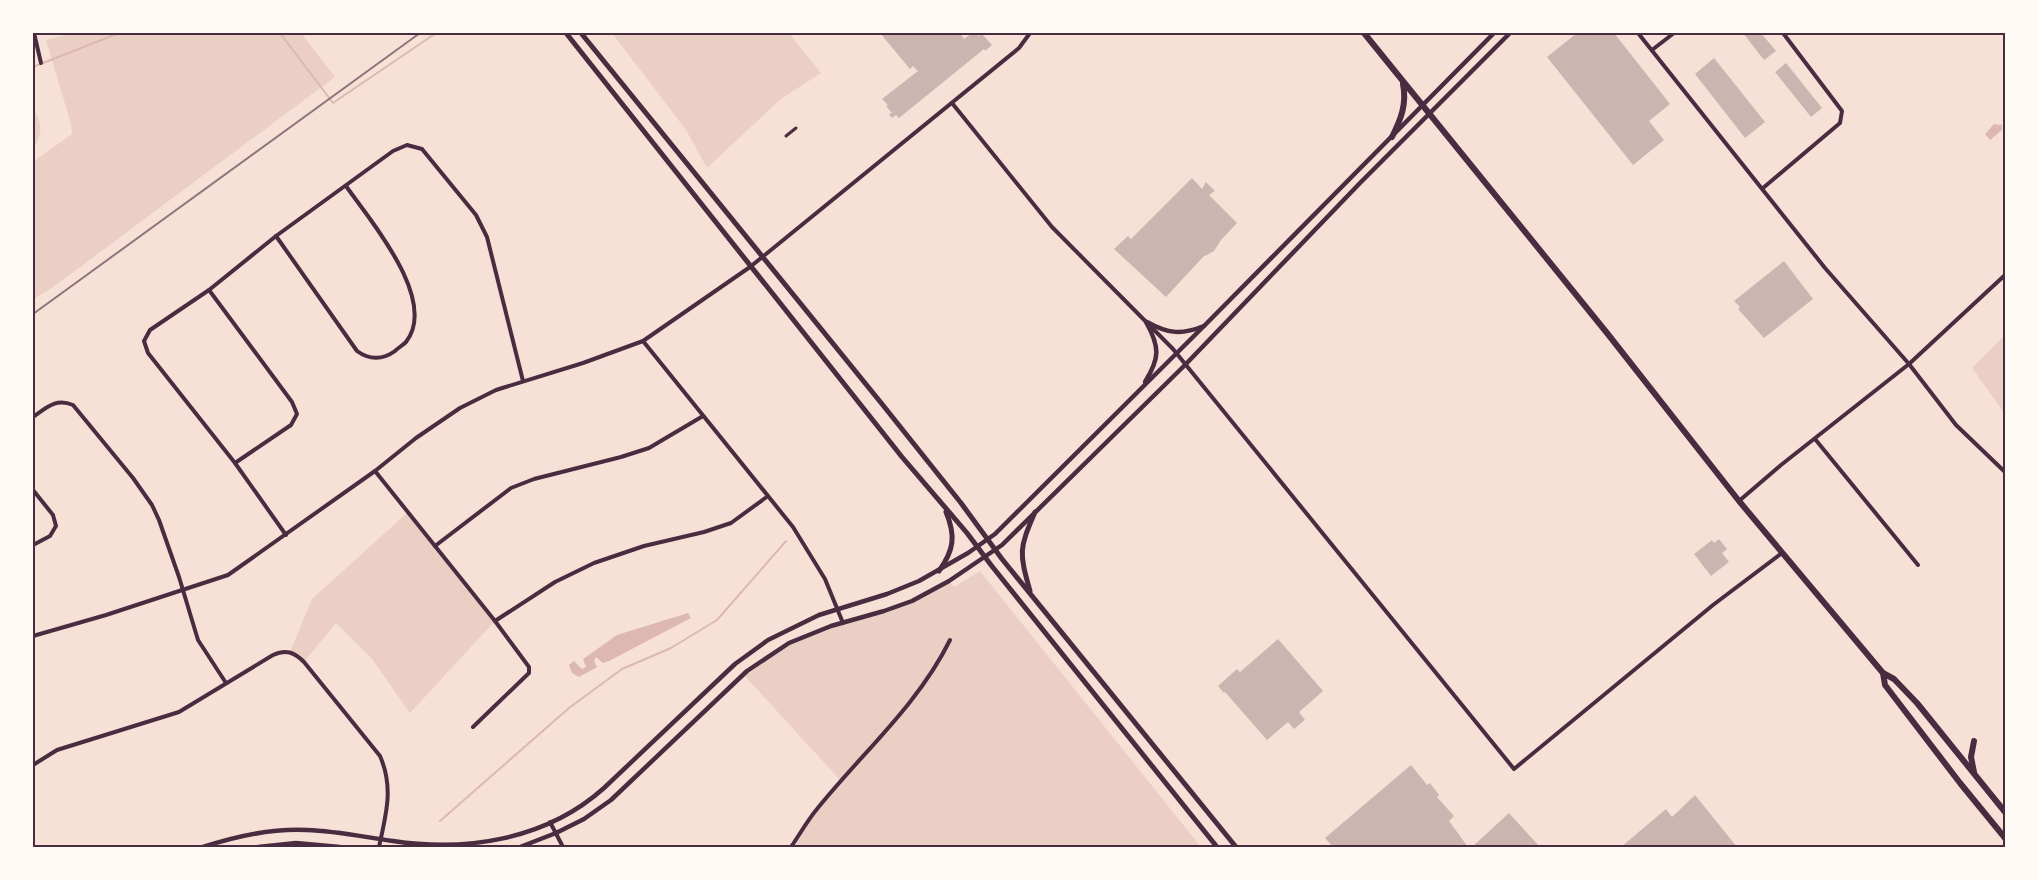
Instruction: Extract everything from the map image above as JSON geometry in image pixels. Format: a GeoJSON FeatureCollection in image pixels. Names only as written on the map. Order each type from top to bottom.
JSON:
{"type":"FeatureCollection","features":[{"type":"Feature","properties":{"kind":"main road"},"geometry":{"type":"LineString","coordinates":[[566,33],[750,267],[902,457],[978,547],[1217,847]]}},
{"type":"Feature","properties":{"kind":"main road"},"geometry":{"type":"LineString","coordinates":[[581,33],[882,404],[1031,596],[1236,847]]}},
{"type":"Feature","properties":{"kind":"main road"},"geometry":{"type":"LineString","coordinates":[[1364,33],[1607,333],[1739,501],[1883,673],[1894,679],[1917,703],[2005,813]]}},
{"type":"Feature","properties":{"kind":"main road"},"geometry":{"type":"LineString","coordinates":[[1392,137],[1401,120],[1404,107],[1402,80]]}},
{"type":"Feature","properties":{"kind":"main road"},"geometry":{"type":"LineString","coordinates":[[939,571],[948,558],[952,544],[951,528],[943,505]]}},
{"type":"Feature","properties":{"kind":"main road"},"geometry":{"type":"LineString","coordinates":[[1031,596],[1022,561],[1022,548],[1035,512]]}},
{"type":"Feature","properties":{"kind":"main road"},"geometry":{"type":"LineString","coordinates":[[1883,673],[1886,685],[2005,838]]}},
{"type":"Feature","properties":{"kind":"main road"},"geometry":{"type":"LineString","coordinates":[[1974,741],[1971,757],[1975,776]]}},
{"type":"Feature","properties":{"kind":"street"},"geometry":{"type":"LineString","coordinates":[[34,33],[41,63]]}},
{"type":"Feature","properties":{"kind":"street"},"geometry":{"type":"LineString","coordinates":[[33,636],[228,575],[460,408],[496,390],[583,363],[643,341],[750,267],[1020,48],[1030,33]]}},
{"type":"Feature","properties":{"kind":"street"},"geometry":{"type":"LineString","coordinates":[[203,847],[239,837],[283,830],[329,831],[428,845],[469,844],[512,836],[550,822],[581,806],[599,793],[745,656],[788,629],[819,615],[887,594],[919,581],[988,540],[1048,483],[1494,33]]}},
{"type":"Feature","properties":{"kind":"street"},"geometry":{"type":"LineString","coordinates":[[520,847],[584,819],[611,800],[747,671],[789,643],[821,629],[912,601],[986,558],[1185,365],[1272,273],[1510,33]]}},
{"type":"Feature","properties":{"kind":"street"},"geometry":{"type":"LineString","coordinates":[[1638,33],[1825,267],[1909,364],[1956,425],[2005,472]]}},
{"type":"Feature","properties":{"kind":"street"},"geometry":{"type":"LineString","coordinates":[[1652,50],[1674,33]]}},
{"type":"Feature","properties":{"kind":"street"},"geometry":{"type":"LineString","coordinates":[[1763,188],[1840,123],[1842,111],[1783,33]]}},
{"type":"Feature","properties":{"kind":"street"},"geometry":{"type":"LineString","coordinates":[[952,103],[1052,227],[1176,354],[1514,770],[1713,605],[1782,553]]}},
{"type":"Feature","properties":{"kind":"street"},"geometry":{"type":"LineString","coordinates":[[786,136],[796,128]]}},
{"type":"Feature","properties":{"kind":"street"},"geometry":{"type":"LineString","coordinates":[[286,535],[235,463],[148,353],[144,340],[150,330],[209,290],[276,236],[393,151],[407,145],[422,149],[476,216],[487,237],[524,381]]}},
{"type":"Feature","properties":{"kind":"street"},"geometry":{"type":"LineString","coordinates":[[276,236],[357,351],[364,357],[374,358],[391,353],[405,342],[415,319],[406,276],[346,186]]}},
{"type":"Feature","properties":{"kind":"street"},"geometry":{"type":"LineString","coordinates":[[1739,501],[1909,364],[2005,276]]}},
{"type":"Feature","properties":{"kind":"street"},"geometry":{"type":"LineString","coordinates":[[209,290],[292,402],[297,414],[291,425],[235,463]]}},
{"type":"Feature","properties":{"kind":"street"},"geometry":{"type":"LineString","coordinates":[[1146,322],[1176,333],[1194,330],[1206,324]]}},
{"type":"Feature","properties":{"kind":"street"},"geometry":{"type":"LineString","coordinates":[[1141,389],[1152,370],[1157,354],[1156,341],[1146,322]]}},
{"type":"Feature","properties":{"kind":"street"},"geometry":{"type":"LineString","coordinates":[[643,341],[793,527],[825,579],[843,623]]}},
{"type":"Feature","properties":{"kind":"street"},"geometry":{"type":"LineString","coordinates":[[33,417],[51,405],[63,401],[74,405],[133,478],[159,520],[198,640],[226,683]]}},
{"type":"Feature","properties":{"kind":"street"},"geometry":{"type":"LineString","coordinates":[[435,546],[511,488],[534,479],[649,448],[703,416]]}},
{"type":"Feature","properties":{"kind":"street"},"geometry":{"type":"LineString","coordinates":[[1815,439],[1918,565]]}},
{"type":"Feature","properties":{"kind":"street"},"geometry":{"type":"LineString","coordinates":[[375,471],[529,667],[529,673],[473,727]]}},
{"type":"Feature","properties":{"kind":"street"},"geometry":{"type":"LineString","coordinates":[[33,490],[53,515],[56,526],[50,536],[33,545]]}},
{"type":"Feature","properties":{"kind":"street"},"geometry":{"type":"LineString","coordinates":[[495,621],[555,582],[594,563],[644,546],[704,532],[730,523],[768,496]]}},
{"type":"Feature","properties":{"kind":"street"},"geometry":{"type":"LineString","coordinates":[[791,847],[815,811],[909,705],[938,665],[950,640]]}},
{"type":"Feature","properties":{"kind":"street"},"geometry":{"type":"LineString","coordinates":[[33,765],[57,750],[179,712],[236,675],[282,651],[290,652],[298,656],[380,756],[389,786],[379,847]]}},
{"type":"Feature","properties":{"kind":"street"},"geometry":{"type":"LineString","coordinates":[[550,822],[563,847]]}},
{"type":"Feature","properties":{"kind":"street"},"geometry":{"type":"LineString","coordinates":[[258,847],[296,843],[340,847]]}},
{"type":"Feature","properties":{"kind":"shaded area"},"geometry":{"type":"Polygon","coordinates":[[[73,33],[301,33],[335,77],[52,288],[33,299],[33,162],[72,134],[46,40],[73,33]]]}},
{"type":"Feature","properties":{"kind":"shaded area"},"geometry":{"type":"Polygon","coordinates":[[[612,33],[789,33],[821,73],[781,99],[707,168],[686,130],[612,33]]]}},
{"type":"Feature","properties":{"kind":"shaded area"},"geometry":{"type":"Polygon","coordinates":[[[33,110],[39,120],[40,134],[33,148],[33,110]]]}},
{"type":"Feature","properties":{"kind":"shaded area"},"geometry":{"type":"Polygon","coordinates":[[[1994,124],[2002,124],[2002,130],[1990,140],[1985,134],[1994,124]]]}},
{"type":"Feature","properties":{"kind":"shaded area"},"geometry":{"type":"Polygon","coordinates":[[[2005,335],[2005,414],[1972,368],[2005,335]]]}},
{"type":"Feature","properties":{"kind":"shaded area"},"geometry":{"type":"Polygon","coordinates":[[[408,512],[495,621],[410,713],[372,659],[336,623],[304,662],[290,652],[312,599],[408,512]]]}},
{"type":"Feature","properties":{"kind":"shaded area"},"geometry":{"type":"Polygon","coordinates":[[[980,571],[1201,847],[795,847],[815,811],[841,781],[743,674],[802,637],[912,601],[949,581],[954,587],[980,571]]]}},
{"type":"Feature","properties":{"kind":"shaded area"},"geometry":{"type":"Polygon","coordinates":[[[688,613],[691,618],[609,661],[603,663],[596,657],[594,661],[597,667],[579,677],[572,673],[569,665],[574,661],[582,669],[586,667],[583,659],[617,635],[688,613]]]}},
{"type":"Feature","properties":{"kind":"building"},"geometry":{"type":"Polygon","coordinates":[[[880,33],[960,33],[964,39],[975,33],[979,36],[982,34],[992,45],[899,118],[896,115],[892,118],[889,114],[892,113],[886,106],[888,105],[882,99],[918,71],[913,66],[910,69],[880,33]]]}},
{"type":"Feature","properties":{"kind":"building"},"geometry":{"type":"Polygon","coordinates":[[[1577,33],[1614,33],[1670,104],[1649,121],[1664,140],[1633,165],[1547,57],[1577,33]]]}},
{"type":"Feature","properties":{"kind":"building"},"geometry":{"type":"Polygon","coordinates":[[[1743,33],[1761,33],[1776,51],[1764,60],[1743,33]]]}},
{"type":"Feature","properties":{"kind":"building"},"geometry":{"type":"Polygon","coordinates":[[[1714,58],[1765,122],[1745,138],[1695,74],[1714,58]]]}},
{"type":"Feature","properties":{"kind":"building"},"geometry":{"type":"Polygon","coordinates":[[[1786,63],[1822,108],[1811,117],[1775,72],[1786,63]]]}},
{"type":"Feature","properties":{"kind":"building"},"geometry":{"type":"Polygon","coordinates":[[[1192,178],[1202,189],[1206,182],[1215,191],[1209,195],[1237,223],[1214,251],[1203,257],[1166,297],[1114,249],[1128,236],[1131,239],[1192,178]]]}},
{"type":"Feature","properties":{"kind":"building"},"geometry":{"type":"Polygon","coordinates":[[[1784,261],[1813,299],[1764,338],[1738,309],[1740,307],[1734,301],[1784,261]]]}},
{"type":"Feature","properties":{"kind":"building"},"geometry":{"type":"Polygon","coordinates":[[[1719,539],[1727,549],[1722,553],[1729,562],[1711,576],[1694,554],[1712,540],[1714,543],[1719,539]]]}},
{"type":"Feature","properties":{"kind":"building"},"geometry":{"type":"Polygon","coordinates":[[[1278,639],[1323,691],[1299,712],[1305,720],[1294,729],[1288,722],[1267,740],[1218,686],[1237,669],[1240,672],[1278,639]]]}},
{"type":"Feature","properties":{"kind":"building"},"geometry":{"type":"Polygon","coordinates":[[[1411,765],[1427,785],[1430,783],[1439,795],[1437,797],[1454,816],[1449,821],[1468,847],[1338,847],[1336,845],[1333,847],[1325,838],[1411,765]]]}},
{"type":"Feature","properties":{"kind":"building"},"geometry":{"type":"Polygon","coordinates":[[[1695,795],[1737,847],[1621,847],[1666,809],[1672,817],[1695,795]]]}},
{"type":"Feature","properties":{"kind":"building"},"geometry":{"type":"Polygon","coordinates":[[[1509,813],[1540,847],[1472,847],[1509,813]]]}},
{"type":"Feature","properties":{"kind":"waterway"},"geometry":{"type":"LineString","coordinates":[[33,67],[119,33]]}},
{"type":"Feature","properties":{"kind":"waterway"},"geometry":{"type":"LineString","coordinates":[[280,33],[333,103],[436,33]]}},
{"type":"Feature","properties":{"kind":"waterway"},"geometry":{"type":"LineString","coordinates":[[440,821],[569,708],[622,669],[671,648],[717,620],[786,541]]}},
{"type":"Feature","properties":{"kind":"railway"},"geometry":{"type":"LineString","coordinates":[[33,314],[420,33]]}}]}
